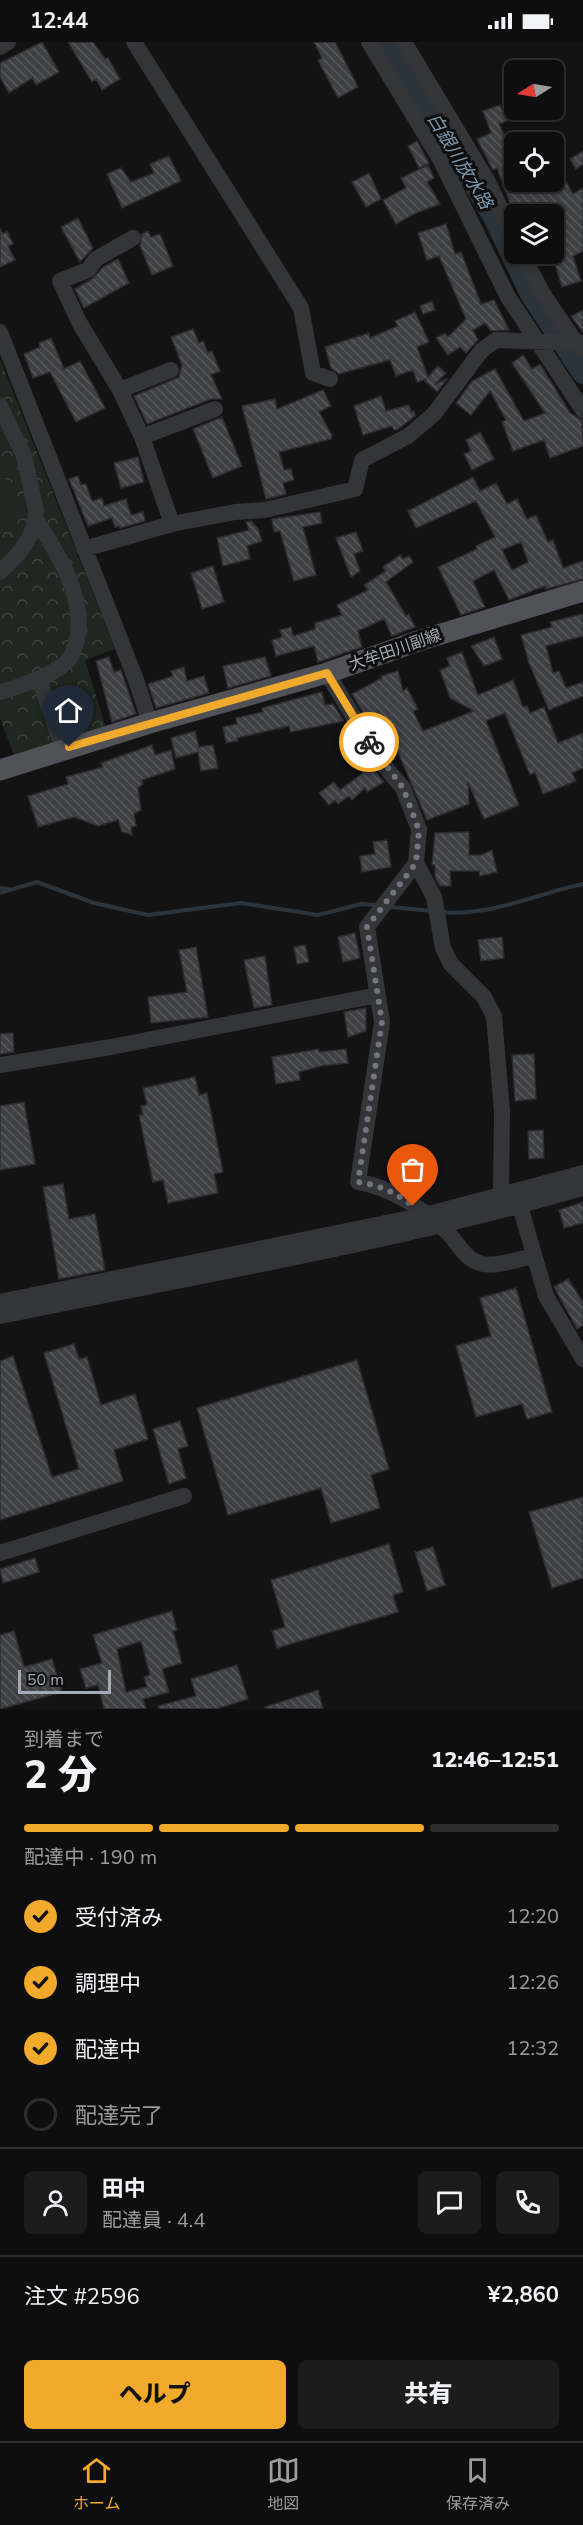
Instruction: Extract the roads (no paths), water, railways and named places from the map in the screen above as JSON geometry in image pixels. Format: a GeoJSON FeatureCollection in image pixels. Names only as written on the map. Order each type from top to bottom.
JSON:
{"type":"FeatureCollection","features":[{"type":"Feature","properties":{"kind":"main road","name":"大牟田川副線"},"geometry":{"type":"LineString","coordinates":[[0,770],[150,723],[327,673],[418,640],[583,591]]}},
{"type":"Feature","properties":{"kind":"street"},"geometry":{"type":"LineString","coordinates":[[0,47],[8,42]]}},
{"type":"Feature","properties":{"kind":"street"},"geometry":{"type":"LineString","coordinates":[[134,42],[301,308],[313,373],[330,379]]}},
{"type":"Feature","properties":{"kind":"street"},"geometry":{"type":"LineString","coordinates":[[369,42],[440,159],[496,275],[535,342],[583,410]]}},
{"type":"Feature","properties":{"kind":"street"},"geometry":{"type":"LineString","coordinates":[[404,42],[487,180],[504,216]]}},
{"type":"Feature","properties":{"kind":"street"},"geometry":{"type":"LineString","coordinates":[[133,238],[96,259],[88,270],[60,281],[79,322],[120,390],[142,437],[172,524]]}},
{"type":"Feature","properties":{"kind":"street"},"geometry":{"type":"LineString","coordinates":[[527,264],[543,294],[581,347]]}},
{"type":"Feature","properties":{"kind":"street"},"geometry":{"type":"LineString","coordinates":[[0,332],[136,680],[150,723]]}},
{"type":"Feature","properties":{"kind":"street"},"geometry":{"type":"LineString","coordinates":[[84,549],[172,524],[235,512],[265,510],[355,489],[362,460],[408,436],[434,414],[482,350],[496,340],[516,339],[581,347]]}},
{"type":"Feature","properties":{"kind":"street"},"geometry":{"type":"LineString","coordinates":[[120,390],[171,370]]}},
{"type":"Feature","properties":{"kind":"street"},"geometry":{"type":"LineString","coordinates":[[0,406],[24,456],[35,496],[36,520],[26,544],[0,572]]}},
{"type":"Feature","properties":{"kind":"street"},"geometry":{"type":"LineString","coordinates":[[142,437],[215,409]]}},
{"type":"Feature","properties":{"kind":"street"},"geometry":{"type":"LineString","coordinates":[[0,692],[39,679],[70,660],[78,638],[79,619],[73,591],[62,564],[36,520]]}},
{"type":"Feature","properties":{"kind":"street"},"geometry":{"type":"LineString","coordinates":[[327,673],[381,762],[403,788],[419,830],[416,863],[367,927],[382,1022],[358,1182],[376,1185],[402,1197],[431,1220],[472,1261],[486,1265],[533,1256]]}},
{"type":"Feature","properties":{"kind":"street"},"geometry":{"type":"LineString","coordinates":[[39,679],[61,743]]}},
{"type":"Feature","properties":{"kind":"street"},"geometry":{"type":"LineString","coordinates":[[416,863],[434,897],[443,948],[452,964],[484,997],[494,1016],[502,1111],[501,1194]]}},
{"type":"Feature","properties":{"kind":"street"},"geometry":{"type":"LineString","coordinates":[[0,1065],[111,1047],[378,994]]}},
{"type":"Feature","properties":{"kind":"street"},"geometry":{"type":"LineString","coordinates":[[0,1316],[431,1220],[501,1194],[583,1173]]}},
{"type":"Feature","properties":{"kind":"street"},"geometry":{"type":"LineString","coordinates":[[0,1302],[431,1220],[520,1206],[583,1188]]}},
{"type":"Feature","properties":{"kind":"street"},"geometry":{"type":"LineString","coordinates":[[501,1194],[520,1206],[546,1296],[583,1359]]}},
{"type":"Feature","properties":{"kind":"street"},"geometry":{"type":"LineString","coordinates":[[0,1553],[184,1496]]}},
{"type":"Feature","properties":{"kind":"waterway","name":"白銀川放水路"},"geometry":{"type":"LineString","coordinates":[[390,42],[493,215],[531,294],[583,373]]}},
{"type":"Feature","properties":{"kind":"waterway"},"geometry":{"type":"LineString","coordinates":[[0,893],[37,882],[94,903],[148,915],[241,903],[318,915],[361,904],[376,905]]}},
{"type":"Feature","properties":{"kind":"waterway"},"geometry":{"type":"LineString","coordinates":[[440,912],[459,913],[495,908],[583,884]]}},
{"type":"Feature","properties":{"kind":"waterway"},"geometry":{"type":"LineString","coordinates":[[0,888],[9,889]]}},
{"type":"Feature","properties":{"kind":"waterway"},"geometry":{"type":"LineString","coordinates":[[390,907],[433,911]]}}]}
